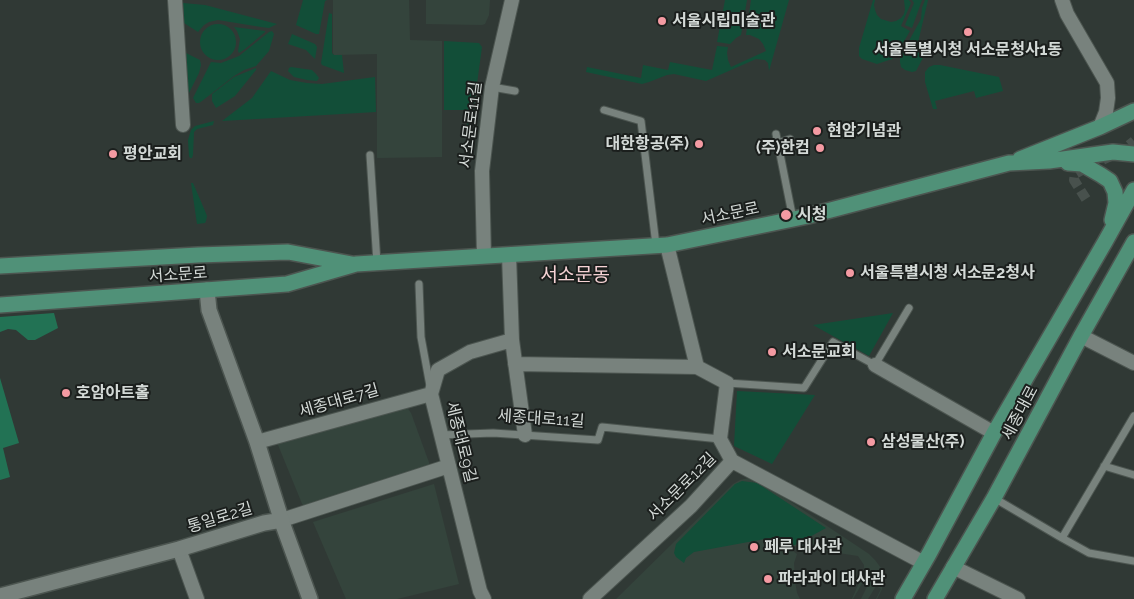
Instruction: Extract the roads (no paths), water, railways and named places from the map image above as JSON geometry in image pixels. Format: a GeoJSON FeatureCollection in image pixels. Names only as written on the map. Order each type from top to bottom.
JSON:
{"type":"FeatureCollection","features":[{"type":"Feature","properties":{"kind":"main road"},"geometry":{"type":"LineString","coordinates":[[1009,163],[1100,127],[1134,111]]}},
{"type":"Feature","properties":{"kind":"main road","name":"서소문로"},"geometry":{"type":"LineString","coordinates":[[0,266],[288,252],[356,264],[661,245],[793,219],[1009,163],[1049,161],[1112,152],[1134,154]]}},
{"type":"Feature","properties":{"kind":"main road"},"geometry":{"type":"LineString","coordinates":[[1049,161],[1082,164],[1110,181],[1115,192],[1116,202],[1105,242]]}},
{"type":"Feature","properties":{"kind":"main road","name":"세종대로"},"geometry":{"type":"LineString","coordinates":[[903,599],[924,564],[994,433],[1134,190]]}},
{"type":"Feature","properties":{"kind":"main road","name":"세종대로"},"geometry":{"type":"LineString","coordinates":[[935,599],[994,498],[1134,242]]}},
{"type":"Feature","properties":{"kind":"main road","name":"서소문로"},"geometry":{"type":"LineString","coordinates":[[0,305],[287,284],[356,264]]}},
{"type":"Feature","properties":{"kind":"street"},"geometry":{"type":"LineString","coordinates":[[175,0],[183,125]]}},
{"type":"Feature","properties":{"kind":"street","name":"서소문로11길"},"geometry":{"type":"LineString","coordinates":[[484,256],[482,171],[492,87],[512,0]]}},
{"type":"Feature","properties":{"kind":"street"},"geometry":{"type":"LineString","coordinates":[[1062,0],[1067,14],[1107,83],[1108,98],[1106,112],[1100,127]]}},
{"type":"Feature","properties":{"kind":"street"},"geometry":{"type":"LineString","coordinates":[[661,245],[697,367]]}},
{"type":"Feature","properties":{"kind":"street"},"geometry":{"type":"LineString","coordinates":[[509,255],[512,340],[525,435]]}},
{"type":"Feature","properties":{"kind":"street"},"geometry":{"type":"LineString","coordinates":[[207,290],[209,310],[257,442],[310,599]]}},
{"type":"Feature","properties":{"kind":"street"},"geometry":{"type":"LineString","coordinates":[[1081,336],[1134,363]]}},
{"type":"Feature","properties":{"kind":"street","name":"세종대로9길"},"geometry":{"type":"LineString","coordinates":[[484,599],[480,591],[430,394],[438,370],[470,352],[512,340]]}},
{"type":"Feature","properties":{"kind":"street"},"geometry":{"type":"LineString","coordinates":[[515,364],[697,367],[727,383]]}},
{"type":"Feature","properties":{"kind":"street","name":"세종대로"},"geometry":{"type":"LineString","coordinates":[[875,365],[994,433]]}},
{"type":"Feature","properties":{"kind":"street","name":"서소문로12길"},"geometry":{"type":"LineString","coordinates":[[590,599],[690,506],[732,461],[720,439],[727,383]]}},
{"type":"Feature","properties":{"kind":"street","name":"세종대로7길"},"geometry":{"type":"LineString","coordinates":[[257,442],[430,394]]}},
{"type":"Feature","properties":{"kind":"street"},"geometry":{"type":"LineString","coordinates":[[732,461],[924,564]]}},
{"type":"Feature","properties":{"kind":"street","name":"통일로2길"},"geometry":{"type":"LineString","coordinates":[[0,596],[179,549],[264,523],[282,520],[449,466]]}},
{"type":"Feature","properties":{"kind":"street"},"geometry":{"type":"LineString","coordinates":[[179,549],[197,599]]}},
{"type":"Feature","properties":{"kind":"street"},"geometry":{"type":"LineString","coordinates":[[953,568],[1018,599]]}},
{"type":"Feature","properties":{"kind":"lane"},"geometry":{"type":"LineString","coordinates":[[492,87],[514,91]]}},
{"type":"Feature","properties":{"kind":"lane"},"geometry":{"type":"LineString","coordinates":[[604,110],[641,121],[661,245]]}},
{"type":"Feature","properties":{"kind":"lane"},"geometry":{"type":"LineString","coordinates":[[776,134],[793,219]]}},
{"type":"Feature","properties":{"kind":"lane"},"geometry":{"type":"LineString","coordinates":[[778,143],[790,139]]}},
{"type":"Feature","properties":{"kind":"lane"},"geometry":{"type":"LineString","coordinates":[[370,155],[377,263]]}},
{"type":"Feature","properties":{"kind":"lane"},"geometry":{"type":"LineString","coordinates":[[419,284],[421,336],[430,394]]}},
{"type":"Feature","properties":{"kind":"lane"},"geometry":{"type":"LineString","coordinates":[[875,365],[909,308]]}},
{"type":"Feature","properties":{"kind":"lane","name":"세종대로"},"geometry":{"type":"LineString","coordinates":[[727,383],[804,388],[833,342],[875,365]]}},
{"type":"Feature","properties":{"kind":"lane"},"geometry":{"type":"LineString","coordinates":[[1062,538],[1134,416]]}},
{"type":"Feature","properties":{"kind":"lane","name":"세종대로11길"},"geometry":{"type":"LineString","coordinates":[[441,435],[493,433],[598,440],[602,427],[720,439]]}},
{"type":"Feature","properties":{"kind":"lane"},"geometry":{"type":"LineString","coordinates":[[1104,466],[1134,475]]}},
{"type":"Feature","properties":{"kind":"lane"},"geometry":{"type":"LineString","coordinates":[[994,498],[1089,553],[1134,561]]}},
{"type":"Feature","properties":{"kind":"tunnel"},"geometry":{"type":"LineString","coordinates":[[1086,199],[1074,180],[1075,174],[1122,151],[1134,141]]}},
{"type":"Feature","properties":{"kind":"place","name":"서울시립미술관"},"geometry":{"type":"Point","coordinates":[662,21]}},
{"type":"Feature","properties":{"kind":"place","name":"서울특별시청 서소문청사1동"},"geometry":{"type":"Point","coordinates":[968,32]}},
{"type":"Feature","properties":{"kind":"place","name":"현암기념관"},"geometry":{"type":"Point","coordinates":[817,131]}},
{"type":"Feature","properties":{"kind":"place","name":"대한항공(주)"},"geometry":{"type":"Point","coordinates":[699,144]}},
{"type":"Feature","properties":{"kind":"place","name":"(주)한컴"},"geometry":{"type":"Point","coordinates":[820,148]}},
{"type":"Feature","properties":{"kind":"place","name":"평안교회"},"geometry":{"type":"Point","coordinates":[113,154]}},
{"type":"Feature","properties":{"kind":"place","name":"시청"},"geometry":{"type":"Point","coordinates":[786,215]}},
{"type":"Feature","properties":{"kind":"place","name":"서울특별시청 서소문2청사"},"geometry":{"type":"Point","coordinates":[850,273]}},
{"type":"Feature","properties":{"kind":"place","name":"서소문교회"},"geometry":{"type":"Point","coordinates":[772,352]}},
{"type":"Feature","properties":{"kind":"place","name":"호암아트홀"},"geometry":{"type":"Point","coordinates":[66,393]}},
{"type":"Feature","properties":{"kind":"place","name":"삼성물산(주)"},"geometry":{"type":"Point","coordinates":[871,442]}},
{"type":"Feature","properties":{"kind":"place","name":"페루 대사관"},"geometry":{"type":"Point","coordinates":[754,547]}},
{"type":"Feature","properties":{"kind":"place","name":"파라과이 대사관"},"geometry":{"type":"Point","coordinates":[768,579]}},
{"type":"Feature","properties":{"kind":"district","name":"서소문동"},"geometry":{"type":"Point","coordinates":[575,275]}}]}
